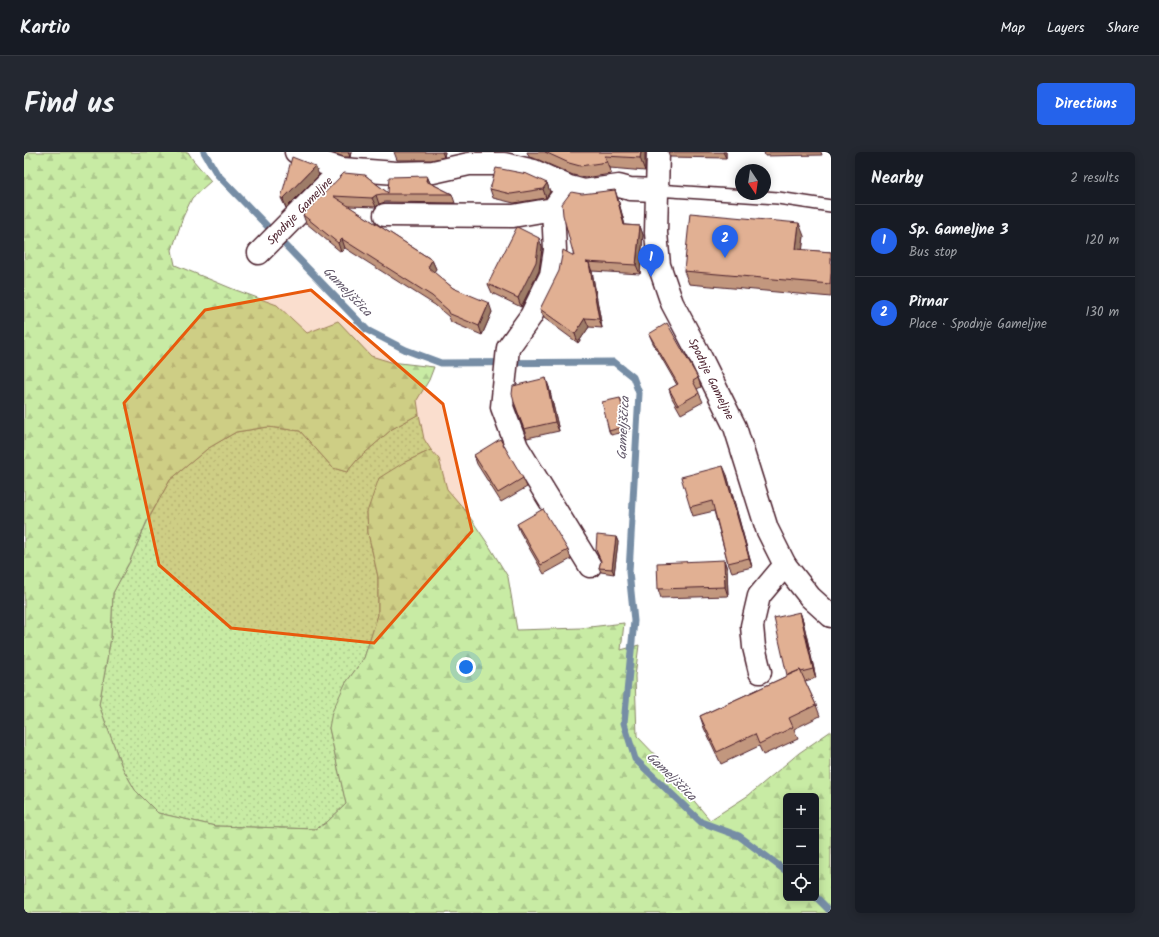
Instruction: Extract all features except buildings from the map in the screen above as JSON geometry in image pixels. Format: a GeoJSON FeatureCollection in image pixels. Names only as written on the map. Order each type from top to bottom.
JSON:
{"type":"FeatureCollection","features":[{"type":"Feature","properties":{"kind":"street","name":"Spodnje Gameljne"},"geometry":{"type":"LineString","coordinates":[[296,152],[307,158],[342,169],[396,173],[432,172],[469,164],[504,164],[534,171],[569,187],[584,191],[619,186],[630,189],[656,190]]}},
{"type":"Feature","properties":{"kind":"street","name":"Spodnje Gameljne"},"geometry":{"type":"LineString","coordinates":[[658,152],[656,233],[659,265],[672,303],[735,427],[767,529],[785,565],[810,597],[831,616]]}},
{"type":"Feature","properties":{"kind":"street","name":"Spodnje Gameljne"},"geometry":{"type":"LineString","coordinates":[[263,249],[342,169]]}},
{"type":"Feature","properties":{"kind":"street"},"geometry":{"type":"LineString","coordinates":[[569,187],[553,209],[555,250],[551,275],[531,316],[508,348],[502,407],[517,447],[590,566]]}},
{"type":"Feature","properties":{"kind":"street"},"geometry":{"type":"LineString","coordinates":[[386,215],[513,216],[553,209]]}},
{"type":"Feature","properties":{"kind":"street"},"geometry":{"type":"LineString","coordinates":[[760,672],[754,647],[752,626],[760,596],[785,565]]}},
{"type":"Feature","properties":{"kind":"lane"},"geometry":{"type":"LineString","coordinates":[[656,190],[778,198],[831,206]]}},
{"type":"Feature","properties":{"kind":"highlighted area"},"geometry":{"type":"Polygon","coordinates":[[[311,290],[443,404],[472,531],[374,643],[231,628],[159,565],[124,403],[205,310],[311,290]]]}},
{"type":"Feature","properties":{"kind":"green space"},"geometry":{"type":"Polygon","coordinates":[[[24,152],[188,152],[211,181],[192,198],[183,217],[172,250],[175,265],[277,305],[307,333],[338,321],[371,356],[391,362],[434,367],[429,380],[417,400],[419,414],[392,429],[357,460],[347,472],[333,468],[300,431],[268,427],[236,432],[207,449],[170,480],[147,521],[129,563],[113,593],[111,637],[99,705],[122,767],[135,790],[158,813],[215,826],[316,829],[326,823],[346,804],[329,728],[332,712],[345,684],[364,658],[378,615],[378,577],[368,533],[367,512],[379,478],[403,463],[431,450],[439,459],[447,489],[465,510],[508,577],[517,630],[581,628],[624,623],[621,650],[639,645],[635,676],[637,736],[660,760],[710,820],[749,795],[799,753],[831,731],[831,913],[24,913],[24,152]]]}},
{"type":"Feature","properties":{"kind":"green space"},"geometry":{"type":"Polygon","coordinates":[[[419,414],[424,439],[431,450],[403,463],[367,512],[368,533],[378,577],[378,615],[364,658],[345,684],[329,728],[346,804],[326,823],[316,829],[215,826],[158,813],[135,790],[122,767],[99,705],[111,637],[113,593],[129,563],[147,522],[170,480],[207,449],[236,432],[268,427],[300,431],[333,468],[347,472],[357,460],[392,429],[419,414]]]}},
{"type":"Feature","properties":{"kind":"waterway","name":"Gameljščica"},"geometry":{"type":"LineString","coordinates":[[204,152],[217,174],[367,330],[406,350],[441,363],[614,362],[633,377],[639,393],[629,572],[634,621],[624,723],[635,759],[701,822],[739,836],[783,869]]}},
{"type":"Feature","properties":{"kind":"waterway","name":"Gameljščica"},"geometry":{"type":"LineString","coordinates":[[819,900],[831,912]]}},
{"type":"Feature","properties":{"kind":"place","name":"Pirnar"},"geometry":{"type":"Point","coordinates":[725,258]}},
{"type":"Feature","properties":{"kind":"place","name":"Sp. Gameljne 3"},"geometry":{"type":"Point","coordinates":[651,277]}}]}
